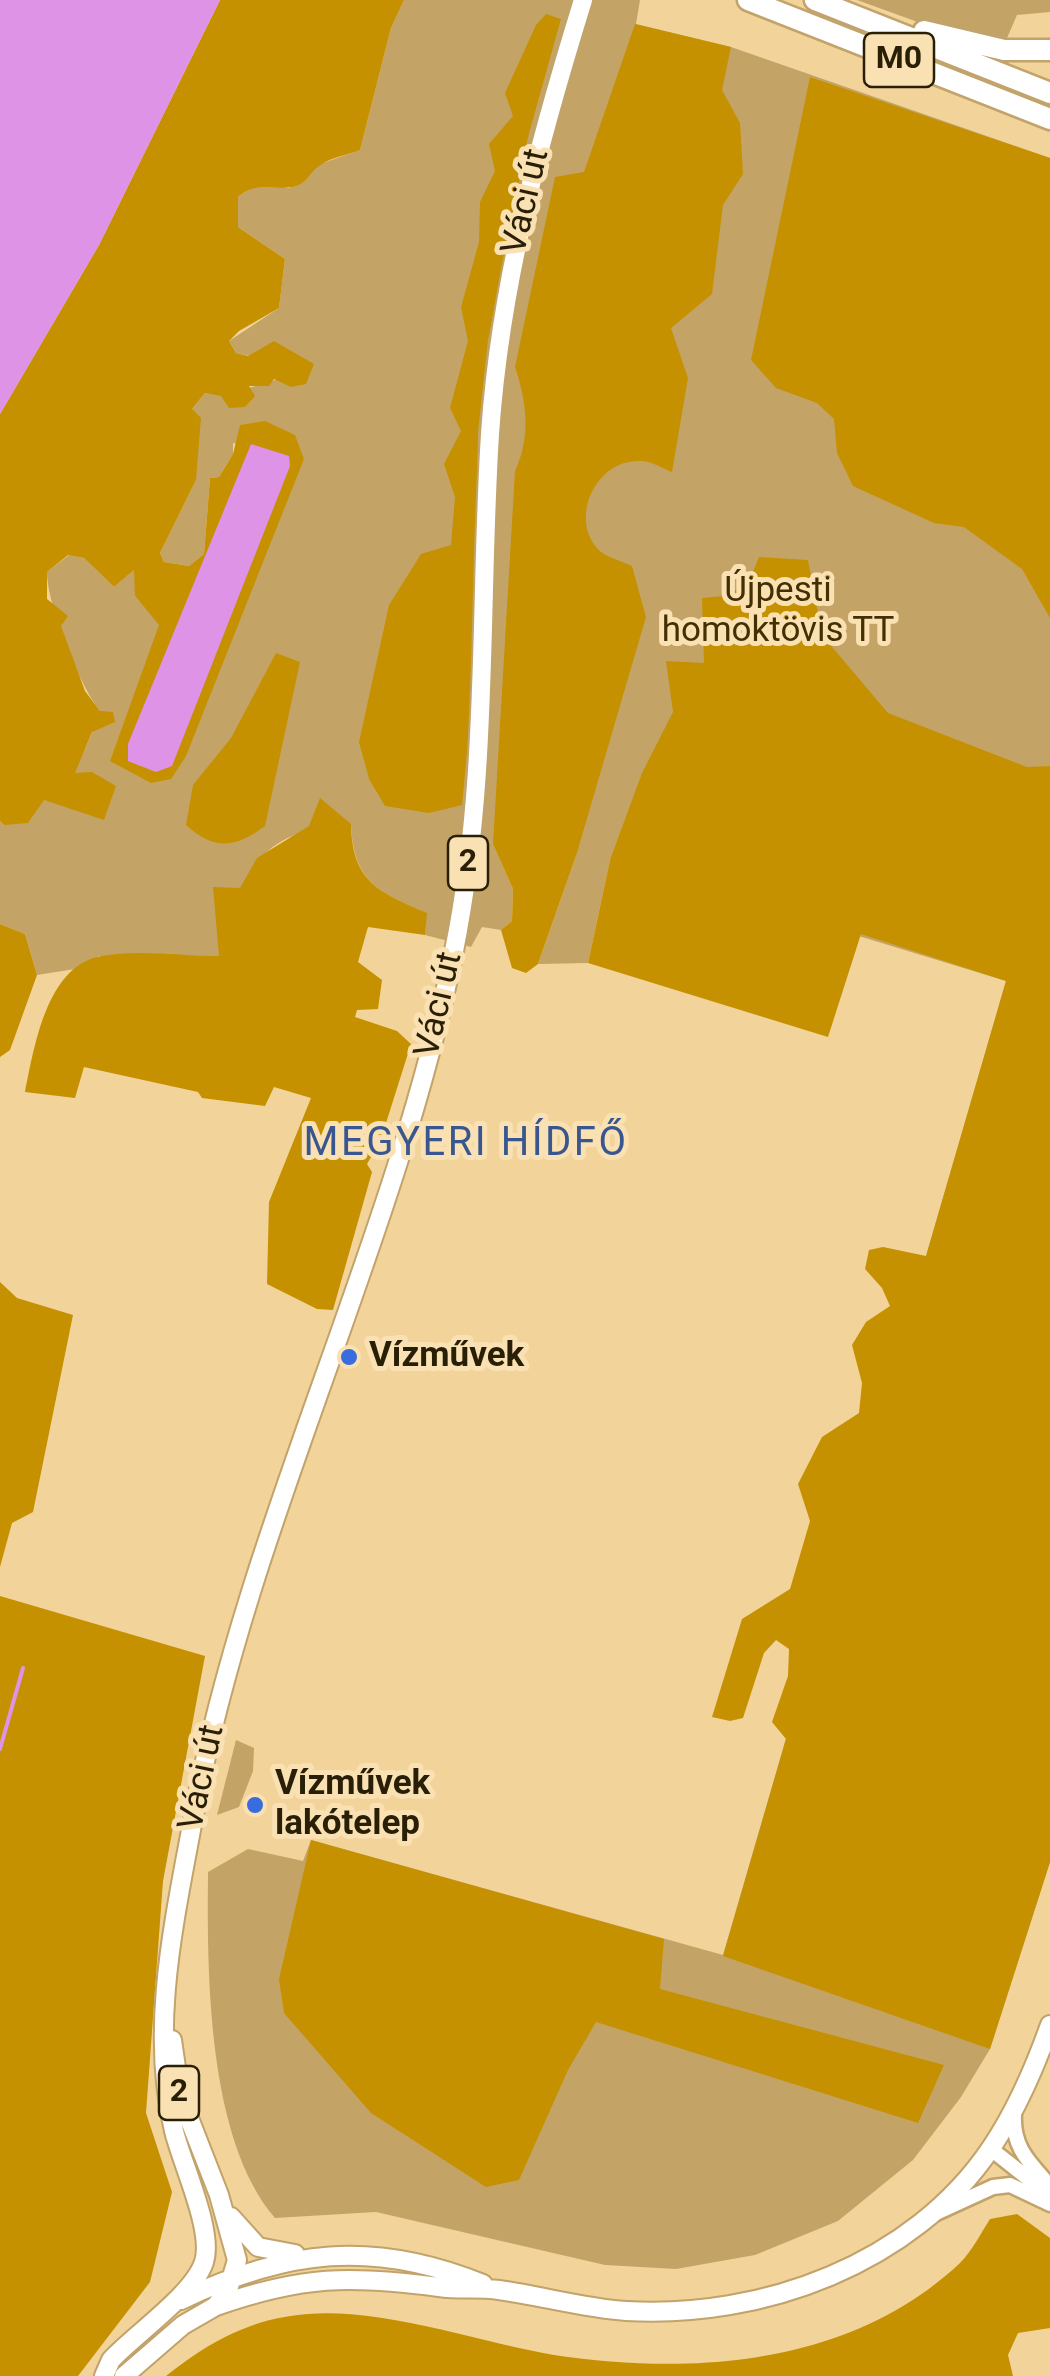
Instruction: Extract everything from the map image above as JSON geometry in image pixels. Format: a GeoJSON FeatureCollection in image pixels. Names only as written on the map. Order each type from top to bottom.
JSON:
{"type":"FeatureCollection","features":[{"type":"Feature","properties":{"kind":"highway","name":"M0"},"geometry":{"type":"LineString","coordinates":[[748,0],[1050,119]]}},
{"type":"Feature","properties":{"kind":"highway","name":"M0"},"geometry":{"type":"LineString","coordinates":[[814,0],[1050,93]]}},
{"type":"Feature","properties":{"kind":"highway"},"geometry":{"type":"LineString","coordinates":[[868,21],[900,23],[1004,50],[1050,50]]}},
{"type":"Feature","properties":{"kind":"main road","name":"Váci út"},"geometry":{"type":"LineString","coordinates":[[104,2376],[111,2360],[203,2266],[205,2240],[162,2075],[162,2013],[196,1805],[231,1659],[417,1096],[455,946],[477,798],[488,468],[499,342],[540,142],[583,0]]}},
{"type":"Feature","properties":{"kind":"main road","name":"Váci út"},"geometry":{"type":"LineString","coordinates":[[168,1984],[180,2095],[234,2244],[233,2277]]}},
{"type":"Feature","properties":{"kind":"main road"},"geometry":{"type":"LineString","coordinates":[[124,2376],[183,2325],[216,2306],[264,2291],[354,2278],[497,2290],[627,2311],[668,2312],[748,2302],[825,2281],[875,2254],[928,2216],[990,2150],[1050,2025]]}},
{"type":"Feature","properties":{"kind":"main road"},"geometry":{"type":"LineString","coordinates":[[218,2195],[236,2227],[258,2246],[308,2256],[364,2254],[404,2260],[444,2268],[497,2290]]}},
{"type":"Feature","properties":{"kind":"main road"},"geometry":{"type":"LineString","coordinates":[[194,2197],[233,2277],[264,2291]]}},
{"type":"Feature","properties":{"kind":"main road"},"geometry":{"type":"LineString","coordinates":[[167,2307],[233,2277],[308,2256]]}},
{"type":"Feature","properties":{"kind":"main road"},"geometry":{"type":"LineString","coordinates":[[216,2306],[233,2277]]}},
{"type":"Feature","properties":{"kind":"street"},"geometry":{"type":"LineString","coordinates":[[1014,2106],[1013,2128],[1025,2161],[1050,2186]]}},
{"type":"Feature","properties":{"kind":"street"},"geometry":{"type":"LineString","coordinates":[[990,2150],[1050,2196]]}},
{"type":"Feature","properties":{"kind":"street"},"geometry":{"type":"LineString","coordinates":[[928,2216],[993,2187],[1010,2185],[1050,2204]]}},
{"type":"Feature","properties":{"kind":"green space"},"geometry":{"type":"Polygon","coordinates":[[[220,0],[404,0],[391,28],[360,150],[322,164],[297,186],[258,188],[238,197],[238,227],[285,259],[279,308],[229,341],[236,353],[248,356],[274,341],[314,364],[306,384],[291,387],[274,379],[269,386],[249,386],[255,396],[245,407],[229,408],[221,396],[205,393],[192,409],[201,418],[196,480],[160,553],[164,562],[189,566],[204,554],[210,478],[219,477],[233,454],[240,425],[265,421],[295,435],[304,459],[186,756],[171,779],[151,783],[110,761],[159,625],[135,596],[134,570],[114,587],[84,558],[68,555],[47,572],[47,599],[68,616],[61,626],[85,691],[100,711],[113,712],[115,722],[92,732],[75,773],[92,772],[116,786],[104,820],[44,800],[28,823],[4,825],[0,821],[0,414],[99,245],[220,0]]]}},
{"type":"Feature","properties":{"kind":"green space","name":"Újpesti homoktövis TT"},"geometry":{"type":"Polygon","coordinates":[[[404,0],[640,0],[636,24],[731,47],[1050,158],[1050,1862],[990,2049],[961,2097],[913,2160],[838,2221],[755,2255],[676,2269],[605,2265],[376,2212],[275,2218],[253,2185],[236,2145],[224,2100],[211,2005],[208,1872],[248,1849],[303,1861],[311,1840],[723,1955],[1006,981],[610,860],[588,963],[538,964],[576,856],[494,846],[513,889],[512,921],[501,930],[482,927],[471,947],[425,935],[426,913],[371,882],[357,859],[351,824],[293,836],[273,847],[258,862],[246,880],[219,956],[99,956],[75,969],[37,975],[25,934],[0,924],[0,821],[4,825],[66,779],[83,752],[100,711],[66,644],[52,604],[47,572],[69,555],[84,558],[114,587],[135,569],[135,596],[160,625],[111,761],[304,459],[233,443],[233,454],[219,477],[210,478],[204,554],[189,566],[164,562],[160,553],[196,480],[192,409],[205,393],[244,389],[314,365],[295,358],[236,353],[229,341],[279,308],[285,259],[238,227],[238,197],[262,185],[289,188],[320,164],[360,150],[391,28],[404,0]]]}},
{"type":"Feature","properties":{"kind":"green space"},"geometry":{"type":"Polygon","coordinates":[[[857,0],[1050,0],[1050,12],[1017,15],[1004,45],[959,37],[857,0]]]}},
{"type":"Feature","properties":{"kind":"green space"},"geometry":{"type":"Polygon","coordinates":[[[546,14],[561,19],[528,137],[488,340],[478,432],[474,677],[462,805],[429,813],[385,806],[369,779],[359,742],[389,605],[421,554],[451,545],[455,497],[444,464],[461,431],[450,408],[468,341],[461,307],[479,242],[480,202],[495,171],[489,144],[513,116],[505,93],[536,25],[546,14]]]}},
{"type":"Feature","properties":{"kind":"green space"},"geometry":{"type":"Polygon","coordinates":[[[635,24],[731,47],[722,90],[740,123],[743,174],[723,205],[712,294],[671,328],[688,378],[672,472],[645,461],[626,463],[601,479],[587,505],[589,535],[600,551],[632,566],[646,617],[576,856],[538,964],[526,973],[512,968],[501,930],[512,921],[513,889],[493,844],[515,471],[525,433],[515,367],[555,177],[584,172],[635,24]]]}},
{"type":"Feature","properties":{"kind":"green space"},"geometry":{"type":"Polygon","coordinates":[[[810,77],[1050,158],[1050,618],[1022,569],[964,527],[934,523],[853,486],[837,453],[834,419],[817,403],[776,388],[751,360],[810,77]]]}},
{"type":"Feature","properties":{"kind":"green space"},"geometry":{"type":"Polygon","coordinates":[[[759,557],[808,560],[822,635],[888,713],[1027,767],[1050,766],[1050,1862],[990,2049],[723,1956],[786,1739],[772,1722],[788,1676],[789,1649],[776,1640],[764,1653],[743,1718],[730,1721],[712,1717],[742,1619],[790,1589],[810,1521],[798,1484],[822,1437],[859,1413],[862,1383],[852,1345],[866,1322],[890,1306],[882,1288],[865,1269],[869,1250],[883,1247],[926,1256],[1006,981],[861,934],[828,1037],[588,963],[610,860],[642,773],[673,712],[666,661],[704,663],[702,598],[724,596],[748,584],[759,557]]]}},
{"type":"Feature","properties":{"kind":"green space"},"geometry":{"type":"Polygon","coordinates":[[[276,653],[300,662],[265,826],[244,839],[216,843],[186,825],[193,785],[231,738],[276,653]]]}},
{"type":"Feature","properties":{"kind":"green space"},"geometry":{"type":"Polygon","coordinates":[[[320,798],[351,824],[356,859],[371,882],[427,913],[425,935],[368,927],[358,962],[382,980],[378,1009],[357,1010],[355,1017],[397,1031],[411,1044],[380,1142],[367,1164],[372,1172],[333,1310],[317,1309],[267,1284],[269,1202],[311,1098],[274,1087],[265,1106],[202,1098],[198,1092],[84,1067],[75,1098],[25,1092],[38,1033],[55,992],[67,975],[82,963],[115,954],[219,956],[213,887],[240,888],[257,858],[309,826],[320,798]]]}},
{"type":"Feature","properties":{"kind":"green space"},"geometry":{"type":"Polygon","coordinates":[[[0,924],[25,934],[37,975],[10,1050],[0,1057],[0,924]]]}},
{"type":"Feature","properties":{"kind":"green space"},"geometry":{"type":"Polygon","coordinates":[[[0,1282],[17,1298],[73,1315],[33,1512],[12,1523],[0,1567],[0,1282]]]}},
{"type":"Feature","properties":{"kind":"green space"},"geometry":{"type":"Polygon","coordinates":[[[0,1596],[205,1656],[163,1881],[146,2113],[172,2192],[150,2282],[78,2376],[0,2376],[0,1596]]]}},
{"type":"Feature","properties":{"kind":"green space"},"geometry":{"type":"Polygon","coordinates":[[[236,1740],[254,1748],[253,1771],[239,1807],[217,1815],[236,1740]]]}},
{"type":"Feature","properties":{"kind":"green space"},"geometry":{"type":"Polygon","coordinates":[[[311,1840],[664,1939],[660,1989],[944,2065],[918,2123],[596,2022],[568,2070],[519,2180],[486,2187],[371,2113],[284,2013],[279,1979],[311,1840]]]}},
{"type":"Feature","properties":{"kind":"green space"},"geometry":{"type":"Polygon","coordinates":[[[1017,2214],[1050,2238],[1050,2328],[1018,2333],[1008,2355],[1013,2376],[166,2376],[198,2353],[249,2326],[308,2314],[368,2316],[554,2355],[607,2361],[716,2362],[769,2355],[821,2342],[870,2323],[917,2297],[960,2263],[990,2219],[1017,2214]]]}},
{"type":"Feature","properties":{"kind":"shaded area"},"geometry":{"type":"Polygon","coordinates":[[[0,0],[220,0],[99,245],[0,414],[0,0]]]}},
{"type":"Feature","properties":{"kind":"shaded area"},"geometry":{"type":"Polygon","coordinates":[[[251,444],[289,456],[290,466],[172,766],[156,772],[128,761],[128,744],[251,444]]]}},
{"type":"Feature","properties":{"kind":"waterway"},"geometry":{"type":"LineString","coordinates":[[0,1749],[23,1668]]}},
{"type":"Feature","properties":{"kind":"place","name":"Vízművek"},"geometry":{"type":"Point","coordinates":[349,1357]}},
{"type":"Feature","properties":{"kind":"place","name":"Vízművek lakótelep"},"geometry":{"type":"Point","coordinates":[255,1805]}},
{"type":"Feature","properties":{"kind":"district","name":"MEGYERI HÍDFŐ"},"geometry":{"type":"Point","coordinates":[466,1145]}}]}
